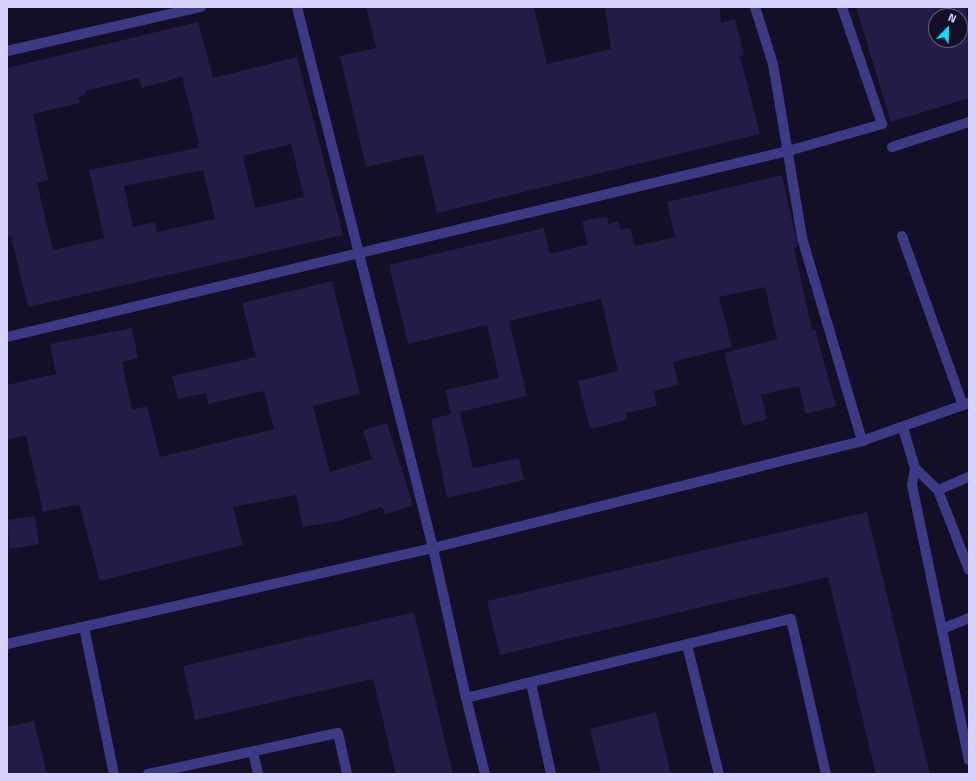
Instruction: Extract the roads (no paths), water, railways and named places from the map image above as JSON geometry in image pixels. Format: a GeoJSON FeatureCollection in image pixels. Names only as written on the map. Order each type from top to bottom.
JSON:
{"type":"FeatureCollection","features":[{"type":"Feature","properties":{"kind":"street"},"geometry":{"type":"LineString","coordinates":[[7,51],[202,7]]}},
{"type":"Feature","properties":{"kind":"street"},"geometry":{"type":"LineString","coordinates":[[297,7],[433,548],[466,698],[485,774]]}},
{"type":"Feature","properties":{"kind":"street"},"geometry":{"type":"LineString","coordinates":[[755,7],[773,64],[802,238],[862,441]]}},
{"type":"Feature","properties":{"kind":"street"},"geometry":{"type":"LineString","coordinates":[[7,337],[788,151],[882,124],[842,7]]}},
{"type":"Feature","properties":{"kind":"street"},"geometry":{"type":"LineString","coordinates":[[892,147],[969,122]]}},
{"type":"Feature","properties":{"kind":"street"},"geometry":{"type":"LineString","coordinates":[[7,644],[433,548],[862,441],[903,428],[966,404],[902,236]]}},
{"type":"Feature","properties":{"kind":"street"},"geometry":{"type":"LineString","coordinates":[[903,428],[915,468],[912,485],[969,760]]}},
{"type":"Feature","properties":{"kind":"street"},"geometry":{"type":"LineString","coordinates":[[915,468],[938,490],[969,570]]}},
{"type":"Feature","properties":{"kind":"street"},"geometry":{"type":"LineString","coordinates":[[938,490],[969,477]]}},
{"type":"Feature","properties":{"kind":"street"},"geometry":{"type":"LineString","coordinates":[[942,629],[969,618]]}},
{"type":"Feature","properties":{"kind":"street"},"geometry":{"type":"LineString","coordinates":[[466,698],[792,619],[826,774]]}},
{"type":"Feature","properties":{"kind":"street"},"geometry":{"type":"LineString","coordinates":[[84,627],[114,774]]}},
{"type":"Feature","properties":{"kind":"street"},"geometry":{"type":"LineString","coordinates":[[688,645],[719,774]]}},
{"type":"Feature","properties":{"kind":"street"},"geometry":{"type":"LineString","coordinates":[[531,683],[550,774]]}},
{"type":"Feature","properties":{"kind":"street"},"geometry":{"type":"LineString","coordinates":[[148,774],[338,733],[347,774]]}},
{"type":"Feature","properties":{"kind":"street"},"geometry":{"type":"LineString","coordinates":[[253,752],[258,774]]}}]}
